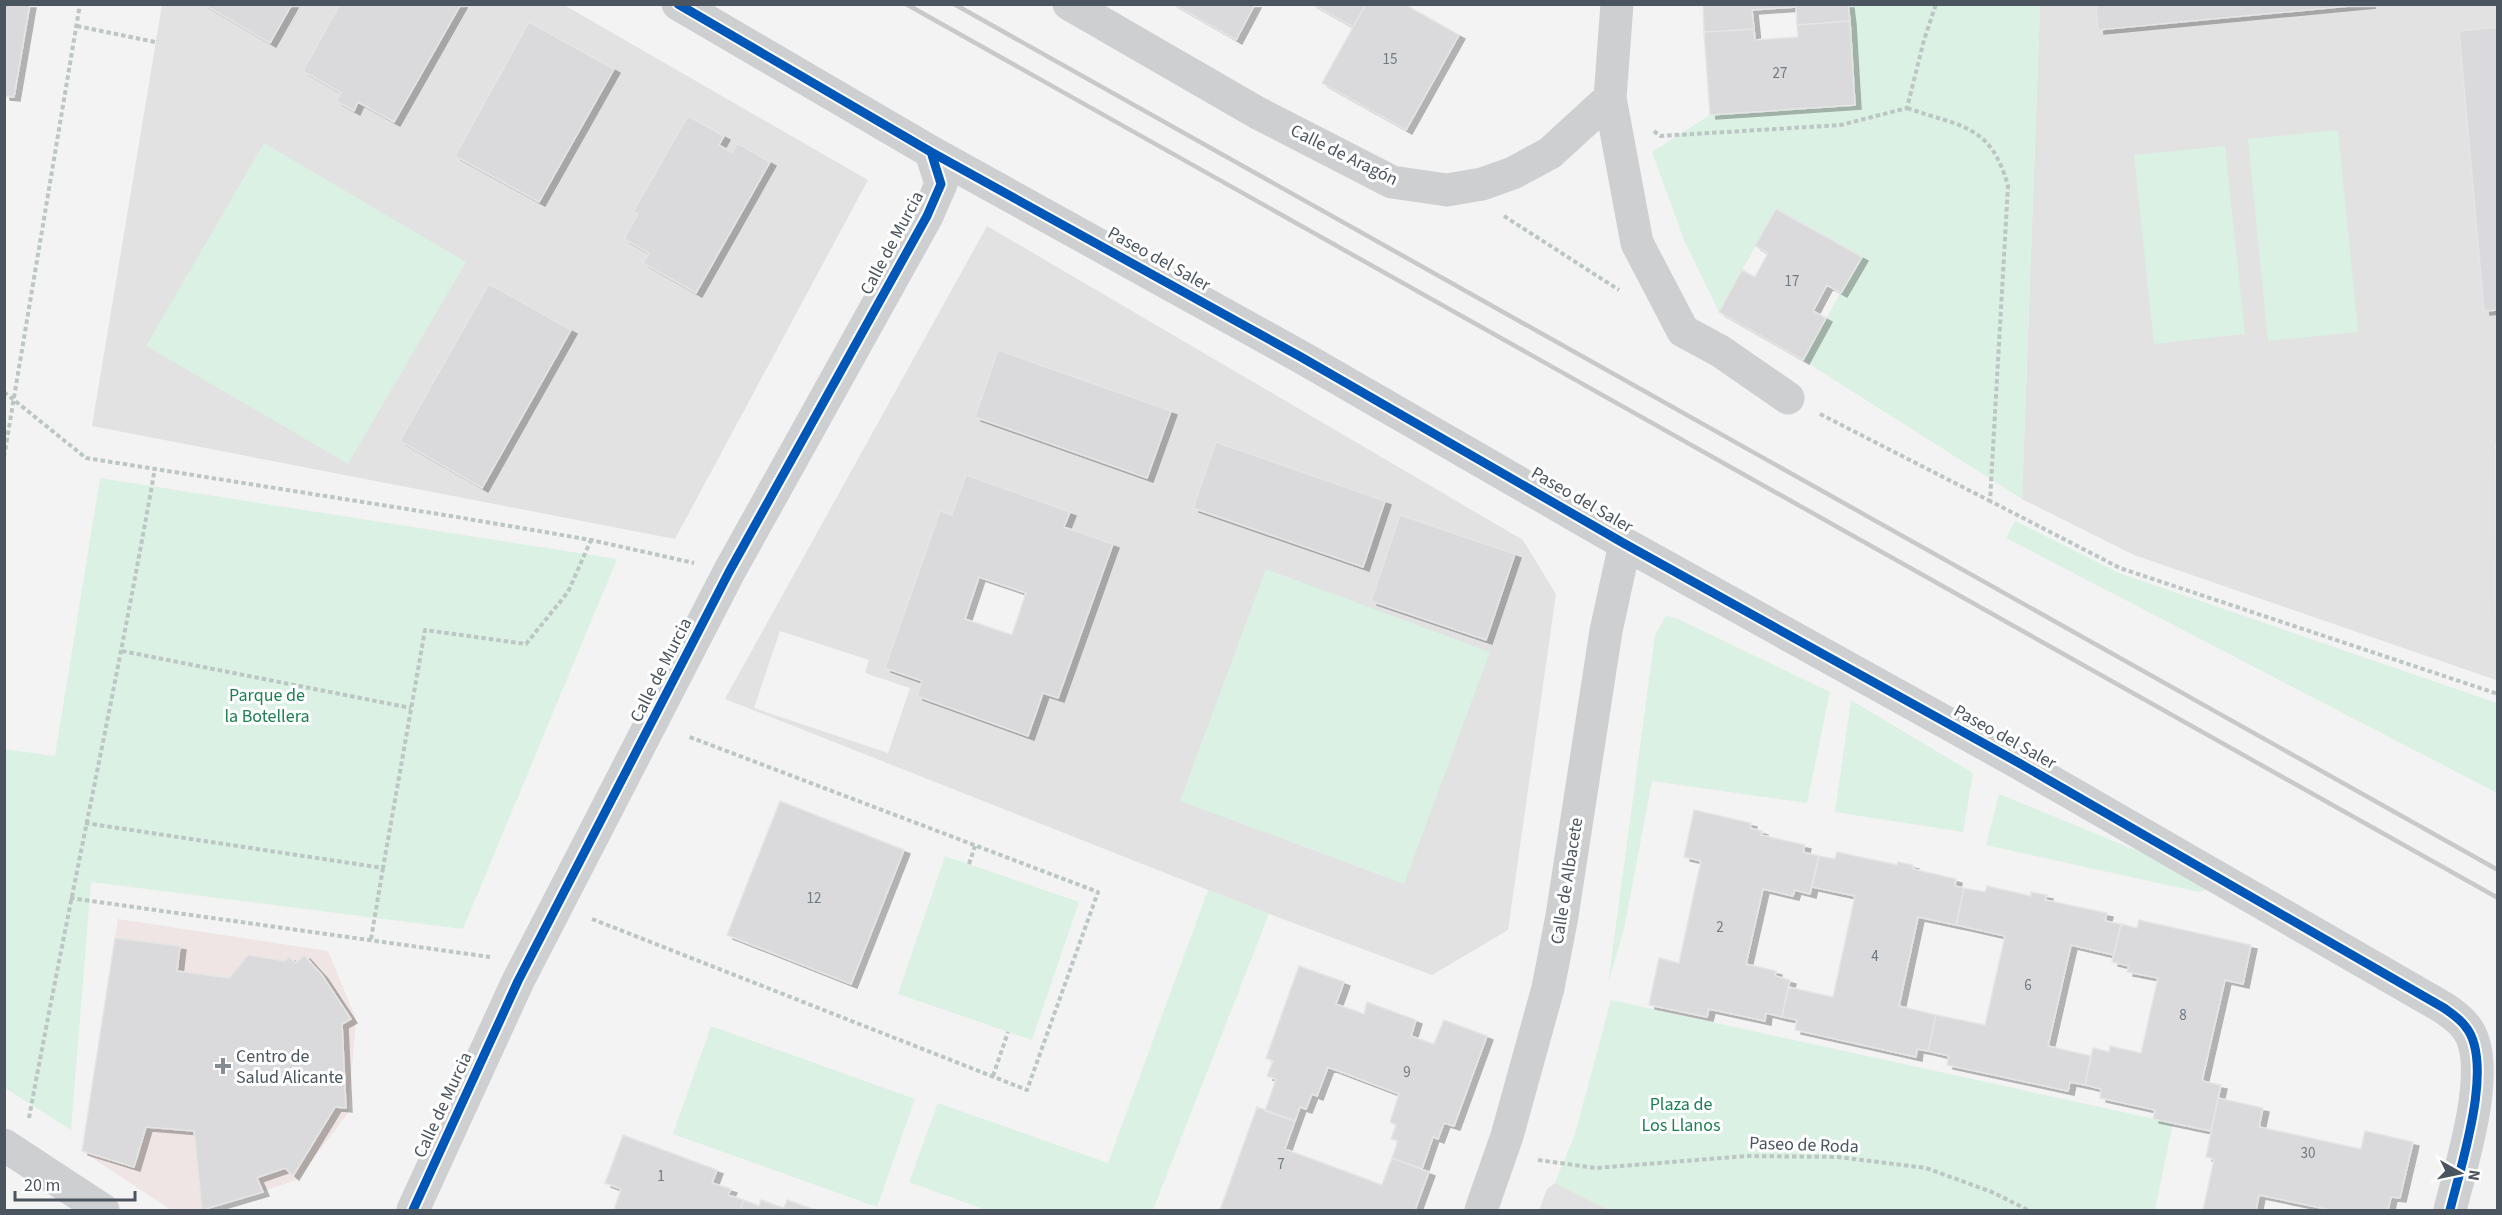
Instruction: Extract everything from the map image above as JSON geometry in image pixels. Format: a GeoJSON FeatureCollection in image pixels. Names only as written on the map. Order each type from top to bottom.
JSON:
{"type":"FeatureCollection","features":[{"type":"Feature","properties":{"kind":"street","name":"Paseo del Saler"},"geometry":{"type":"LineString","coordinates":[[678,4],[931,152],[1301,357],[1625,544],[2030,769],[2444,1008],[2467,1027],[2479,1062],[2475,1107],[2450,1210]]}},
{"type":"Feature","properties":{"kind":"street","name":"Calle de Aragón"},"geometry":{"type":"LineString","coordinates":[[1069,4],[1256,112],[1392,182],[1448,190],[1482,184],[1513,173],[1550,153],[1610,98]]}},
{"type":"Feature","properties":{"kind":"street"},"geometry":{"type":"LineString","coordinates":[[1617,4],[1610,98],[1637,243],[1683,331],[1720,351],[1788,398]]}},
{"type":"Feature","properties":{"kind":"street","name":"Calle de Murcia"},"geometry":{"type":"LineString","coordinates":[[413,1210],[518,981],[559,906],[729,572],[927,216],[941,184],[931,152]]}},
{"type":"Feature","properties":{"kind":"street","name":"Calle de Albacete"},"geometry":{"type":"LineString","coordinates":[[1481,1210],[1507,1136],[1548,988],[1562,916],[1606,632],[1625,544]]}},
{"type":"Feature","properties":{"kind":"street"},"geometry":{"type":"LineString","coordinates":[[13,1151],[103,1210]]}},
{"type":"Feature","properties":{"kind":"path"},"geometry":{"type":"LineString","coordinates":[[4,457],[80,4]]}},
{"type":"Feature","properties":{"kind":"path"},"geometry":{"type":"LineString","coordinates":[[1907,108],[1924,40],[1936,4]]}},
{"type":"Feature","properties":{"kind":"path"},"geometry":{"type":"LineString","coordinates":[[77,26],[155,42]]}},
{"type":"Feature","properties":{"kind":"path"},"geometry":{"type":"LineString","coordinates":[[1610,98],[1634,119],[1660,136],[1841,125],[1907,108],[1979,133],[1997,155],[2008,186],[1990,501]]}},
{"type":"Feature","properties":{"kind":"path"},"geometry":{"type":"LineString","coordinates":[[1459,188],[1624,294]]}},
{"type":"Feature","properties":{"kind":"path"},"geometry":{"type":"LineString","coordinates":[[4,392],[86,458],[591,540],[729,572]]}},
{"type":"Feature","properties":{"kind":"path"},"geometry":{"type":"LineString","coordinates":[[1788,398],[2120,568],[2498,694]]}},
{"type":"Feature","properties":{"kind":"path"},"geometry":{"type":"LineString","coordinates":[[13,1151],[70,898],[122,651],[155,468]]}},
{"type":"Feature","properties":{"kind":"path"},"geometry":{"type":"LineString","coordinates":[[371,939],[425,630],[526,644],[568,592],[591,540]]}},
{"type":"Feature","properties":{"kind":"path"},"geometry":{"type":"LineString","coordinates":[[122,651],[411,708]]}},
{"type":"Feature","properties":{"kind":"path"},"geometry":{"type":"LineString","coordinates":[[559,906],[1027,1090],[1098,892],[652,723]]}},
{"type":"Feature","properties":{"kind":"path"},"geometry":{"type":"LineString","coordinates":[[85,824],[383,868]]}},
{"type":"Feature","properties":{"kind":"path"},"geometry":{"type":"LineString","coordinates":[[969,864],[975,846]]}},
{"type":"Feature","properties":{"kind":"path"},"geometry":{"type":"LineString","coordinates":[[70,898],[529,963]]}},
{"type":"Feature","properties":{"kind":"path"},"geometry":{"type":"LineString","coordinates":[[993,1076],[1008,1032]]}},
{"type":"Feature","properties":{"kind":"shaded area"},"geometry":{"type":"Polygon","coordinates":[[[162,5],[564,5],[868,180],[675,539],[92,426],[162,5]]]}},
{"type":"Feature","properties":{"kind":"shaded area"},"geometry":{"type":"Polygon","coordinates":[[[2040,5],[2497,5],[2496,680],[2134,555],[2022,499],[2040,5]]]}},
{"type":"Feature","properties":{"kind":"shaded area"},"geometry":{"type":"Polygon","coordinates":[[[987,226],[1523,540],[1556,594],[1508,930],[1432,975],[1269,914],[725,699],[987,226]],[[999,351],[975,417],[1147,478],[1170,412],[999,351]],[[1216,442],[1193,508],[1363,567],[1385,501],[1216,442]],[[940,511],[885,667],[922,681],[917,696],[1028,736],[1043,693],[1058,698],[1112,544],[1064,527],[952,515],[940,511]],[[1400,515],[1371,601],[1486,640],[1515,554],[1400,515]],[[780,631],[754,708],[888,753],[910,688],[865,673],[869,660],[780,631]]]}},
{"type":"Feature","properties":{"kind":"shaded area","name":"Centro de Salud Alicante"},"geometry":{"type":"Polygon","coordinates":[[[118,919],[328,951],[356,1019],[348,1113],[297,1180],[205,1210],[171,1210],[82,1151],[118,919]]]}},
{"type":"Feature","properties":{"kind":"shaded area"},"geometry":{"type":"Polygon","coordinates":[[[1555,1183],[1609,1210],[1539,1210],[1547,1189],[1555,1183]]]}},
{"type":"Feature","properties":{"kind":"green space"},"geometry":{"type":"Polygon","coordinates":[[[1848,5],[2040,5],[2022,499],[1803,360],[1861,256],[1776,209],[1719,312],[1684,240],[1652,152],[1710,115],[1855,105],[1848,5]]]}},
{"type":"Feature","properties":{"kind":"green space"},"geometry":{"type":"Polygon","coordinates":[[[2338,130],[2358,332],[2268,341],[2248,139],[2338,130]]]}},
{"type":"Feature","properties":{"kind":"green space"},"geometry":{"type":"Polygon","coordinates":[[[264,143],[466,262],[348,464],[146,346],[264,143]]]}},
{"type":"Feature","properties":{"kind":"green space"},"geometry":{"type":"Polygon","coordinates":[[[2225,146],[2245,334],[2154,344],[2134,155],[2225,146]]]}},
{"type":"Feature","properties":{"kind":"green space"},"geometry":{"type":"Polygon","coordinates":[[[2495,443],[2498,443],[2497,680],[2496,680],[2495,443]]]}},
{"type":"Feature","properties":{"kind":"green space","name":"Parque de la Botellera"},"geometry":{"type":"Polygon","coordinates":[[[100,478],[617,559],[463,929],[91,882],[71,1130],[5,1088],[4,749],[55,756],[100,478]]]}},
{"type":"Feature","properties":{"kind":"green space"},"geometry":{"type":"Polygon","coordinates":[[[2015,521],[2119,573],[2497,703],[2497,793],[2006,538],[2015,521]]]}},
{"type":"Feature","properties":{"kind":"green space"},"geometry":{"type":"Polygon","coordinates":[[[1266,569],[1490,652],[1404,884],[1180,801],[1266,569]]]}},
{"type":"Feature","properties":{"kind":"green space"},"geometry":{"type":"Polygon","coordinates":[[[1666,616],[1676,618],[1830,692],[1807,803],[1652,781],[1624,929],[1608,984],[1655,635],[1666,616]]]}},
{"type":"Feature","properties":{"kind":"green space"},"geometry":{"type":"Polygon","coordinates":[[[1851,700],[1973,773],[1963,832],[1835,812],[1851,700]]]}},
{"type":"Feature","properties":{"kind":"green space"},"geometry":{"type":"Polygon","coordinates":[[[1999,794],[2206,879],[2210,889],[2199,892],[1986,845],[1999,794]]]}},
{"type":"Feature","properties":{"kind":"green space"},"geometry":{"type":"Polygon","coordinates":[[[945,856],[1079,902],[1032,1040],[898,994],[945,856]]]}},
{"type":"Feature","properties":{"kind":"green space"},"geometry":{"type":"Polygon","coordinates":[[[1208,890],[1269,914],[1153,1210],[986,1210],[909,1182],[938,1103],[1108,1163],[1208,890]]]}},
{"type":"Feature","properties":{"kind":"green space","name":"Plaza de Los Llanos"},"geometry":{"type":"Polygon","coordinates":[[[1611,1000],[2173,1123],[2155,1210],[1609,1210],[1555,1183],[1575,1134],[1611,1000]]]}},
{"type":"Feature","properties":{"kind":"green space"},"geometry":{"type":"Polygon","coordinates":[[[711,1026],[915,1099],[877,1207],[673,1134],[711,1026]]]}},
{"type":"Feature","properties":{"kind":"building"},"geometry":{"type":"Polygon","coordinates":[[[4,4],[30,4],[14,97],[4,96],[4,4]]]}},
{"type":"Feature","properties":{"kind":"building"},"geometry":{"type":"Polygon","coordinates":[[[203,4],[292,4],[270,43],[203,4]]]}},
{"type":"Feature","properties":{"kind":"building"},"geometry":{"type":"Polygon","coordinates":[[[340,4],[461,4],[394,122],[358,102],[354,111],[336,101],[341,93],[303,71],[340,4]]]}},
{"type":"Feature","properties":{"kind":"building"},"geometry":{"type":"Polygon","coordinates":[[[1173,4],[1255,4],[1236,40],[1173,4]]]}},
{"type":"Feature","properties":{"kind":"building"},"geometry":{"type":"Polygon","coordinates":[[[1312,4],[1366,4],[1353,27],[1312,4]]]}},
{"type":"Feature","properties":{"kind":"building"},"geometry":{"type":"Polygon","coordinates":[[[1366,4],[1404,4],[1459,35],[1406,130],[1322,83],[1366,4]]]}},
{"type":"Feature","properties":{"kind":"building"},"geometry":{"type":"Polygon","coordinates":[[[1703,4],[1848,4],[1850,21],[1797,25],[1796,7],[1752,10],[1754,29],[1704,32],[1703,4]]]}},
{"type":"Feature","properties":{"kind":"building"},"geometry":{"type":"Polygon","coordinates":[[[2096,4],[2370,4],[2098,30],[2096,4]]]}},
{"type":"Feature","properties":{"kind":"building"},"geometry":{"type":"Polygon","coordinates":[[[1850,21],[1855,105],[1710,115],[1704,32],[1754,29],[1755,40],[1798,37],[1797,25],[1850,21]]]}},
{"type":"Feature","properties":{"kind":"building"},"geometry":{"type":"Polygon","coordinates":[[[529,22],[614,69],[539,202],[455,156],[529,22]]]}},
{"type":"Feature","properties":{"kind":"building"},"geometry":{"type":"Polygon","coordinates":[[[2498,27],[2498,310],[2484,311],[2459,31],[2498,27]]]}},
{"type":"Feature","properties":{"kind":"building"},"geometry":{"type":"Polygon","coordinates":[[[688,116],[724,136],[719,145],[732,153],[737,143],[770,162],[696,293],[643,263],[649,253],[624,239],[638,214],[633,212],[688,116]]]}},
{"type":"Feature","properties":{"kind":"building"},"geometry":{"type":"Polygon","coordinates":[[[1776,209],[1862,257],[1841,293],[1827,285],[1813,311],[1826,318],[1803,360],[1719,312],[1742,270],[1755,277],[1768,253],[1755,246],[1776,209]]]}},
{"type":"Feature","properties":{"kind":"building"},"geometry":{"type":"Polygon","coordinates":[[[489,284],[571,330],[482,488],[400,441],[489,284]]]}},
{"type":"Feature","properties":{"kind":"building"},"geometry":{"type":"Polygon","coordinates":[[[998,350],[1171,411],[1147,478],[975,417],[998,350]]]}},
{"type":"Feature","properties":{"kind":"building"},"geometry":{"type":"Polygon","coordinates":[[[1216,442],[1385,501],[1363,567],[1193,508],[1216,442]]]}},
{"type":"Feature","properties":{"kind":"building"},"geometry":{"type":"Polygon","coordinates":[[[966,475],[1070,512],[1064,527],[1113,544],[1058,698],[1043,693],[1028,736],[917,696],[922,681],[885,668],[940,511],[952,515],[966,475]],[[979,577],[965,619],[1012,635],[1026,593],[979,577]]]}},
{"type":"Feature","properties":{"kind":"building"},"geometry":{"type":"Polygon","coordinates":[[[1400,515],[1515,554],[1486,640],[1371,601],[1400,515]]]}},
{"type":"Feature","properties":{"kind":"building"},"geometry":{"type":"Polygon","coordinates":[[[780,801],[904,850],[851,984],[727,935],[780,801]]]}},
{"type":"Feature","properties":{"kind":"building"},"geometry":{"type":"Polygon","coordinates":[[[1694,810],[1751,823],[1750,828],[1762,831],[1761,835],[1805,845],[1803,852],[1819,856],[1810,894],[1795,890],[1793,896],[1763,889],[1746,964],[1776,971],[1775,976],[1790,980],[1782,1017],[1766,1013],[1765,1021],[1709,1009],[1707,1017],[1649,1005],[1659,958],[1679,963],[1701,861],[1684,857],[1694,810]]]}},
{"type":"Feature","properties":{"kind":"building"},"geometry":{"type":"Polygon","coordinates":[[[1837,852],[1897,865],[1898,862],[1913,865],[1913,869],[1956,879],[1955,886],[1964,888],[1956,925],[1918,917],[1899,1006],[1936,1015],[1928,1051],[1917,1049],[1916,1057],[1795,1030],[1797,1020],[1782,1017],[1788,987],[1833,997],[1855,896],[1812,887],[1819,856],[1835,859],[1837,852]]]}},
{"type":"Feature","properties":{"kind":"building"},"geometry":{"type":"Polygon","coordinates":[[[1987,886],[2031,896],[2031,892],[2047,895],[2045,900],[2107,913],[2105,921],[2121,924],[2114,955],[2071,945],[2048,1046],[2091,1056],[2085,1085],[2070,1082],[2068,1091],[1947,1065],[1949,1056],[1928,1051],[1936,1015],[1985,1025],[2005,936],[1956,925],[1964,888],[1985,892],[1987,886]]]}},
{"type":"Feature","properties":{"kind":"building"},"geometry":{"type":"Polygon","coordinates":[[[2139,920],[2251,945],[2243,984],[2225,980],[2202,1081],[2221,1085],[2211,1131],[2153,1119],[2155,1110],[2100,1098],[2101,1089],[2085,1085],[2093,1048],[2109,1052],[2110,1046],[2141,1053],[2158,978],[2127,972],[2129,966],[2112,962],[2121,924],[2137,928],[2139,920]]]}},
{"type":"Feature","properties":{"kind":"building","name":"Centro de Salud Alicante"},"geometry":{"type":"Polygon","coordinates":[[[115,938],[180,946],[177,971],[229,978],[248,955],[285,961],[289,957],[296,963],[304,955],[322,975],[351,1019],[342,1024],[346,1108],[335,1107],[293,1176],[285,1168],[259,1177],[257,1178],[263,1192],[202,1210],[194,1131],[146,1127],[134,1167],[82,1151],[115,938]]]}},
{"type":"Feature","properties":{"kind":"building"},"geometry":{"type":"Polygon","coordinates":[[[1299,966],[1344,982],[1336,1004],[1364,1014],[1367,1002],[1416,1020],[1411,1036],[1434,1044],[1444,1020],[1487,1036],[1454,1126],[1444,1123],[1438,1139],[1433,1137],[1422,1169],[1392,1158],[1398,1141],[1391,1139],[1396,1125],[1390,1122],[1399,1094],[1328,1067],[1317,1096],[1312,1094],[1306,1109],[1300,1107],[1295,1121],[1265,1111],[1276,1079],[1267,1076],[1273,1061],[1266,1058],[1299,966]]]}},
{"type":"Feature","properties":{"kind":"building"},"geometry":{"type":"Polygon","coordinates":[[[2218,1098],[2263,1108],[2259,1127],[2361,1149],[2365,1131],[2413,1142],[2400,1198],[2391,1197],[2388,1210],[2331,1210],[2259,1195],[2256,1210],[2203,1210],[2214,1159],[2206,1157],[2218,1098]]]}},
{"type":"Feature","properties":{"kind":"building"},"geometry":{"type":"Polygon","coordinates":[[[1257,1107],[1295,1121],[1285,1149],[1382,1185],[1392,1158],[1429,1172],[1415,1210],[1220,1210],[1257,1107]]]}},
{"type":"Feature","properties":{"kind":"building"},"geometry":{"type":"Polygon","coordinates":[[[623,1135],[717,1170],[712,1183],[731,1189],[728,1195],[744,1200],[740,1210],[614,1210],[621,1189],[605,1183],[623,1135]]]}},
{"type":"Feature","properties":{"kind":"building"},"geometry":{"type":"Polygon","coordinates":[[[744,1200],[759,1206],[761,1200],[784,1208],[787,1200],[816,1210],[740,1210],[744,1200]]]}},
{"type":"Feature","properties":{"kind":"railway"},"geometry":{"type":"LineString","coordinates":[[906,4],[2498,898]]}},
{"type":"Feature","properties":{"kind":"railway"},"geometry":{"type":"LineString","coordinates":[[954,4],[2498,870]]}},
{"type":"Feature","properties":{"kind":"cycle path"},"geometry":{"type":"LineString","coordinates":[[678,4],[931,152],[1301,357],[1625,544],[2019,763],[2444,1008],[2465,1026],[2474,1043],[2477,1064],[2477,1089],[2473,1116],[2450,1210]]}},
{"type":"Feature","properties":{"kind":"cycle path"},"geometry":{"type":"LineString","coordinates":[[413,1210],[518,981],[729,572],[927,216],[941,184],[931,152]]}},
{"type":"Feature","properties":{"kind":"place","name":"Centro de Salud Alicante"},"geometry":{"type":"Point","coordinates":[223,1066]}}]}
